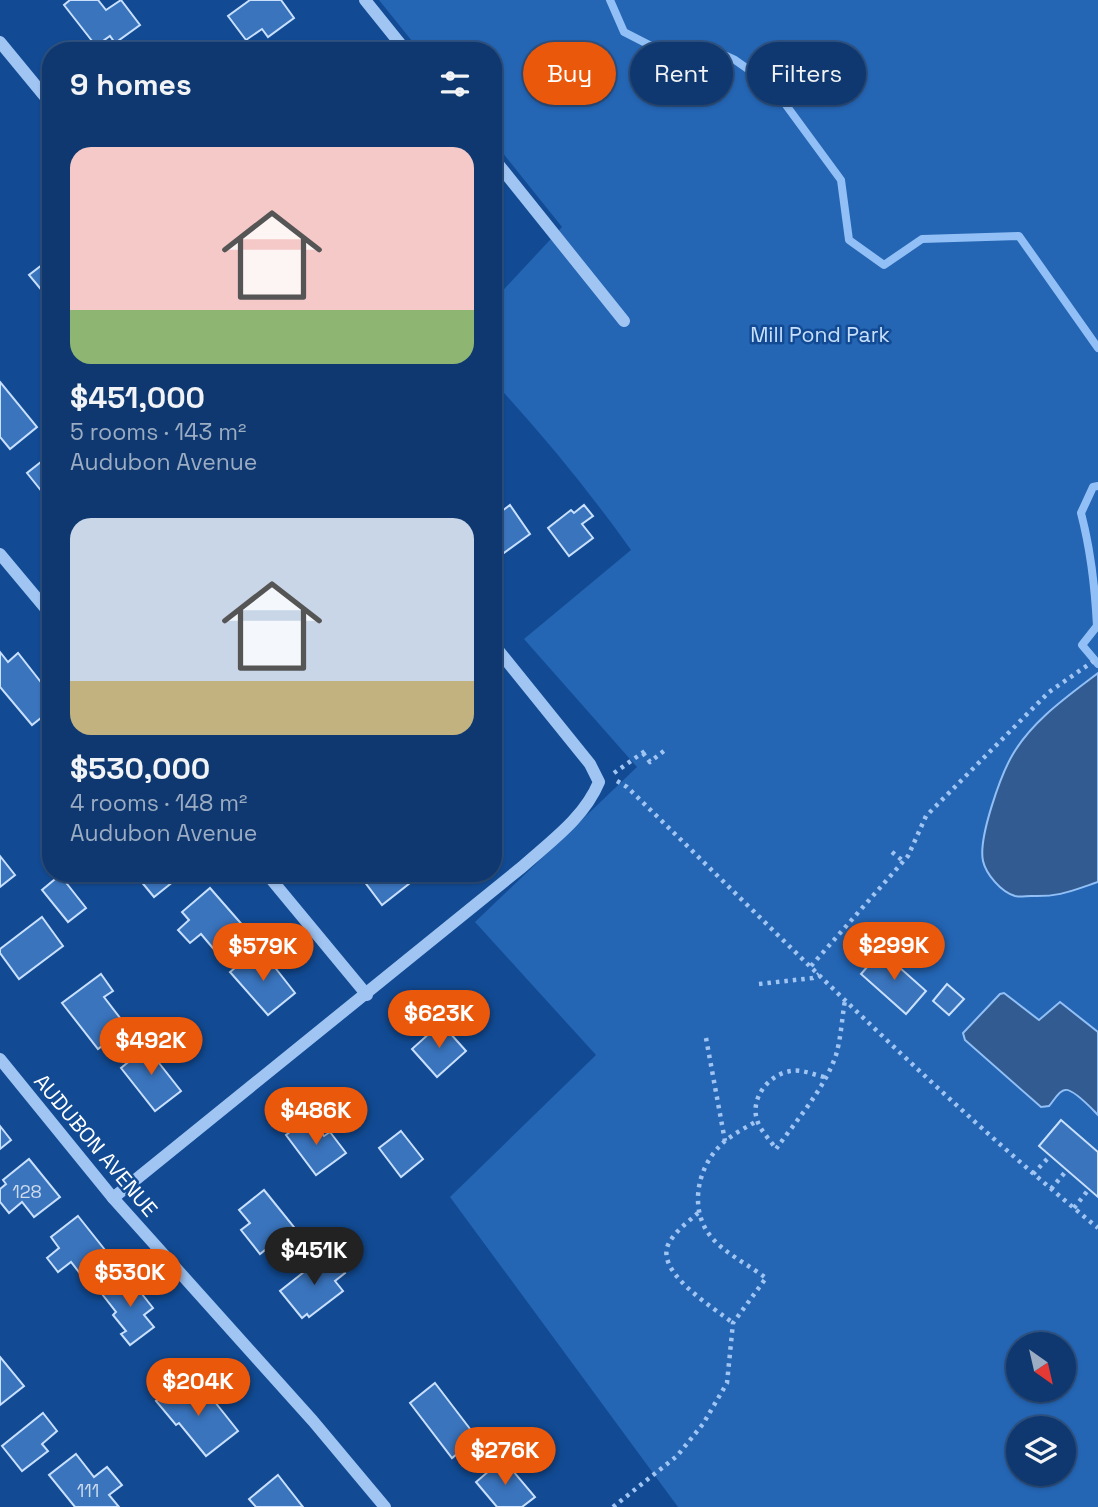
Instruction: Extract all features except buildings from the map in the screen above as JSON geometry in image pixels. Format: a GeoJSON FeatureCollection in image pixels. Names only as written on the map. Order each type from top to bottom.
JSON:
{"type":"FeatureCollection","features":[{"type":"Feature","properties":{"kind":"street"},"geometry":{"type":"LineString","coordinates":[[365,0],[399,42]]}},
{"type":"Feature","properties":{"kind":"street"},"geometry":{"type":"LineString","coordinates":[[0,42],[42,93]]}},
{"type":"Feature","properties":{"kind":"street"},"geometry":{"type":"LineString","coordinates":[[502,169],[624,321]]}},
{"type":"Feature","properties":{"kind":"street"},"geometry":{"type":"LineString","coordinates":[[0,554],[42,604]]}},
{"type":"Feature","properties":{"kind":"street"},"geometry":{"type":"LineString","coordinates":[[113,1198],[522,867],[592,800],[599,782],[590,764],[502,655]]}},
{"type":"Feature","properties":{"kind":"street"},"geometry":{"type":"LineString","coordinates":[[273,882],[367,995]]}},
{"type":"Feature","properties":{"kind":"street","name":"AUDUBON AVENUE"},"geometry":{"type":"LineString","coordinates":[[0,1059],[113,1198],[313,1421],[385,1507]]}},
{"type":"Feature","properties":{"kind":"path"},"geometry":{"type":"LineString","coordinates":[[811,966],[908,856],[926,816],[1049,692],[1098,658]]}},
{"type":"Feature","properties":{"kind":"path"},"geometry":{"type":"LineString","coordinates":[[599,782],[644,752],[650,762],[665,750]]}},
{"type":"Feature","properties":{"kind":"path"},"geometry":{"type":"LineString","coordinates":[[627,787],[930,1081],[1033,1174],[1098,1228]]}},
{"type":"Feature","properties":{"kind":"path"},"geometry":{"type":"LineString","coordinates":[[892,852],[903,861]]}},
{"type":"Feature","properties":{"kind":"path"},"geometry":{"type":"LineString","coordinates":[[759,984],[813,978],[819,974]]}},
{"type":"Feature","properties":{"kind":"path"},"geometry":{"type":"LineString","coordinates":[[824,1077],[793,1070],[776,1076],[758,1096],[757,1121],[776,1149],[812,1099],[824,1077],[835,1056],[845,999]]}},
{"type":"Feature","properties":{"kind":"path"},"geometry":{"type":"LineString","coordinates":[[706,1038],[725,1142]]}},
{"type":"Feature","properties":{"kind":"path"},"geometry":{"type":"LineString","coordinates":[[612,1507],[677,1457],[703,1424],[727,1383],[733,1323],[766,1278],[712,1239],[698,1213],[697,1196],[705,1167],[716,1149],[757,1121]]}},
{"type":"Feature","properties":{"kind":"path"},"geometry":{"type":"LineString","coordinates":[[1033,1174],[1050,1156]]}},
{"type":"Feature","properties":{"kind":"path"},"geometry":{"type":"LineString","coordinates":[[1051,1189],[1067,1170]]}},
{"type":"Feature","properties":{"kind":"path"},"geometry":{"type":"LineString","coordinates":[[1074,1208],[1089,1189]]}},
{"type":"Feature","properties":{"kind":"path"},"geometry":{"type":"LineString","coordinates":[[698,1213],[669,1242],[666,1254],[669,1267],[676,1277],[733,1323]]}},
{"type":"Feature","properties":{"kind":"green space","name":"Mill Pond Park"},"geometry":{"type":"Polygon","coordinates":[[[379,0],[1098,0],[1098,1507],[678,1507],[450,1197],[596,1055],[475,922],[637,767],[524,639],[631,550],[565,464],[502,391],[502,291],[562,227],[502,152],[502,42],[413,42],[379,0]]]}},
{"type":"Feature","properties":{"kind":"shaded area"},"geometry":{"type":"Polygon","coordinates":[[[1098,673],[1098,882],[1058,894],[1015,896],[995,882],[983,861],[987,822],[997,791],[1013,754],[1030,730],[1098,673]]]}},
{"type":"Feature","properties":{"kind":"shaded area"},"geometry":{"type":"Polygon","coordinates":[[[1004,993],[1039,1020],[1060,1002],[1098,1032],[1098,1115],[1068,1090],[1061,1092],[1049,1106],[1041,1107],[965,1040],[963,1033],[1004,993]]]}},
{"type":"Feature","properties":{"kind":"waterway"},"geometry":{"type":"LineString","coordinates":[[610,0],[624,32],[667,54],[704,46],[735,60],[772,86],[841,180],[849,240],[884,265],[922,239],[1019,236],[1098,348]]}},
{"type":"Feature","properties":{"kind":"waterway"},"geometry":{"type":"LineString","coordinates":[[1098,486],[1093,487],[1081,513],[1092,569],[1097,626],[1082,645],[1098,664]]}}]}
